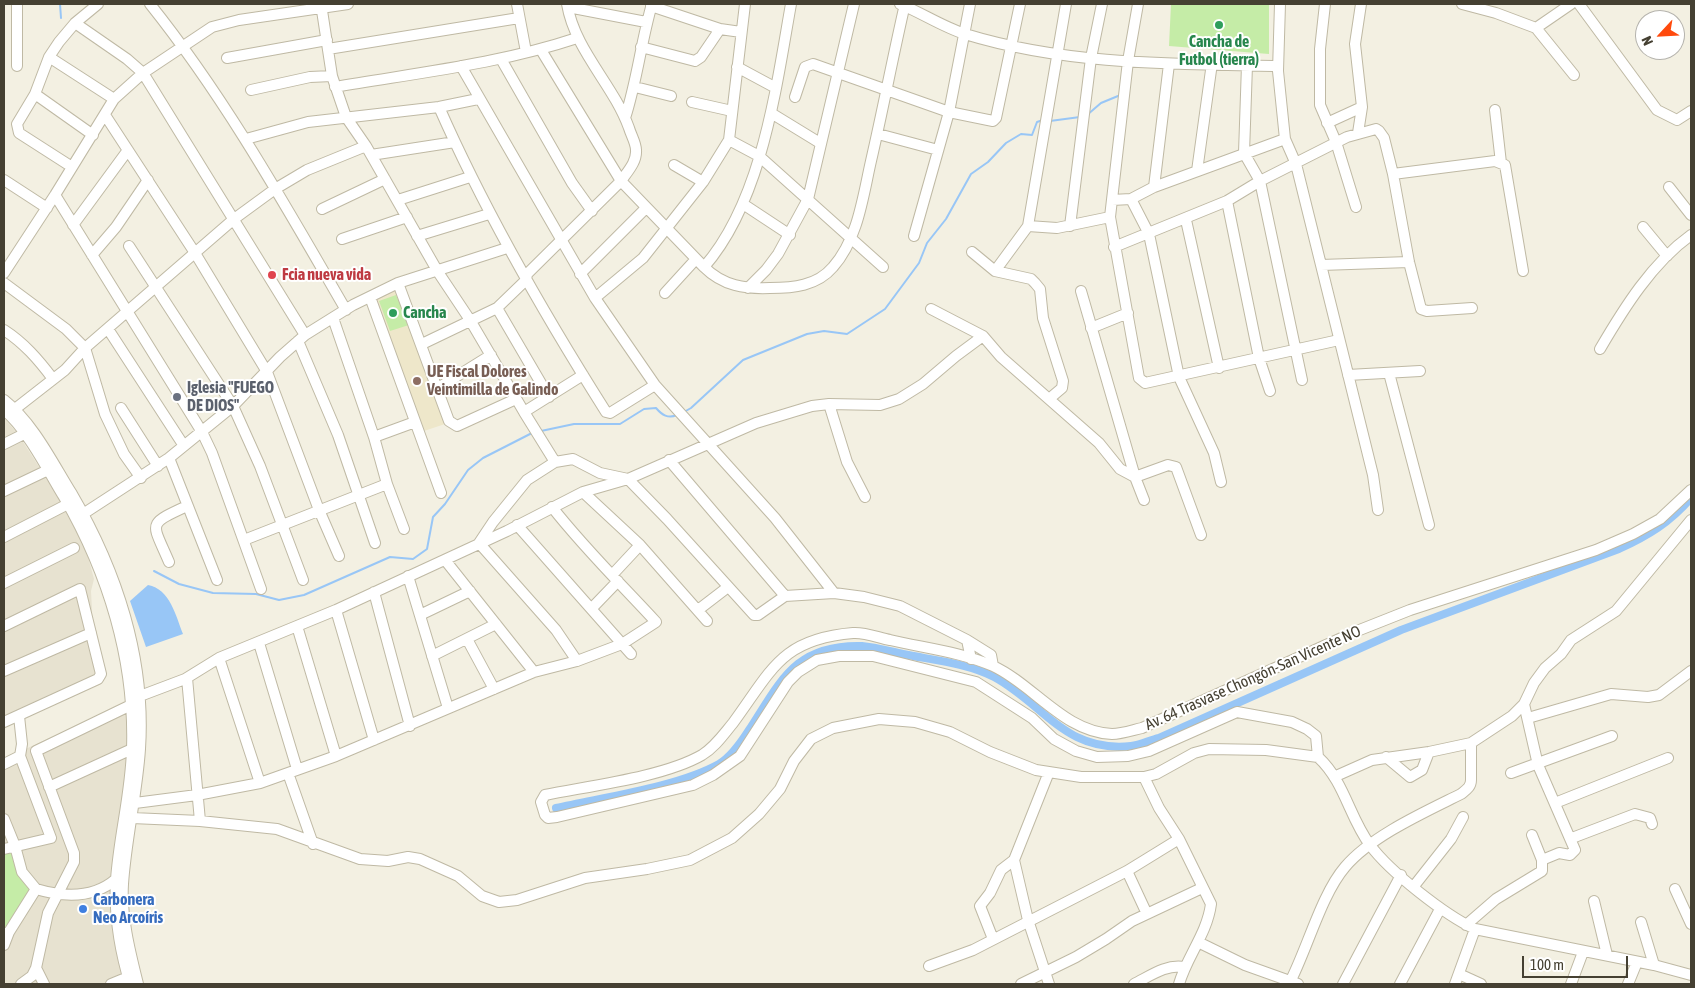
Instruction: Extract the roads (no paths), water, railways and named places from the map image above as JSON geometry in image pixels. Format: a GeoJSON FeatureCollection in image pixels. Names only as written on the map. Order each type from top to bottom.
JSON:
{"type":"FeatureCollection","features":[{"type":"Feature","properties":{"kind":"street"},"geometry":{"type":"LineString","coordinates":[[16,4],[17,66]]}},
{"type":"Feature","properties":{"kind":"street"},"geometry":{"type":"LineString","coordinates":[[72,167],[18,131],[17,124],[35,94],[50,57],[59,42],[74,23],[98,4]]}},
{"type":"Feature","properties":{"kind":"street"},"geometry":{"type":"LineString","coordinates":[[150,4],[183,45],[246,139],[346,310]]}},
{"type":"Feature","properties":{"kind":"street"},"geometry":{"type":"LineString","coordinates":[[4,273],[47,208],[114,99],[142,73],[212,27],[321,6],[348,4]]}},
{"type":"Feature","properties":{"kind":"street"},"geometry":{"type":"LineString","coordinates":[[517,4],[526,52]]}},
{"type":"Feature","properties":{"kind":"street"},"geometry":{"type":"LineString","coordinates":[[594,298],[643,258],[703,182],[729,140],[745,4]]}},
{"type":"Feature","properties":{"kind":"street"},"geometry":{"type":"LineString","coordinates":[[704,267],[728,235],[743,204],[759,156],[771,113],[791,4]]}},
{"type":"Feature","properties":{"kind":"street"},"geometry":{"type":"LineString","coordinates":[[748,288],[766,270],[790,235],[808,199],[854,4]]}},
{"type":"Feature","properties":{"kind":"street"},"geometry":{"type":"LineString","coordinates":[[541,50],[621,181],[714,278],[725,283],[748,288],[794,288],[808,284],[833,268],[850,240],[860,210],[878,134],[903,4],[963,34],[1056,55],[1170,64],[1212,63],[1278,66]]}},
{"type":"Feature","properties":{"kind":"street"},"geometry":{"type":"LineString","coordinates":[[914,236],[949,112],[970,4]]}},
{"type":"Feature","properties":{"kind":"street"},"geometry":{"type":"LineString","coordinates":[[795,97],[805,67],[810,64],[838,72],[949,112],[993,121],[996,118],[1020,4]]}},
{"type":"Feature","properties":{"kind":"street"},"geometry":{"type":"LineString","coordinates":[[995,272],[1028,226],[1066,4]]}},
{"type":"Feature","properties":{"kind":"street"},"geometry":{"type":"LineString","coordinates":[[1070,226],[1091,58],[1102,4]]}},
{"type":"Feature","properties":{"kind":"street"},"geometry":{"type":"LineString","coordinates":[[1138,4],[1128,61],[1110,217],[1139,378],[1145,383],[1179,377],[1339,340]]}},
{"type":"Feature","properties":{"kind":"street"},"geometry":{"type":"LineString","coordinates":[[1280,4],[1278,66],[1284,139],[1296,164],[1373,475],[1378,510]]}},
{"type":"Feature","properties":{"kind":"street"},"geometry":{"type":"LineString","coordinates":[[1325,4],[1320,49],[1320,105],[1336,142],[1356,207]]}},
{"type":"Feature","properties":{"kind":"street"},"geometry":{"type":"LineString","coordinates":[[1358,133],[1362,107],[1354,44],[1361,4]]}},
{"type":"Feature","properties":{"kind":"street"},"geometry":{"type":"LineString","coordinates":[[1462,4],[1496,12],[1536,28],[1574,75]]}},
{"type":"Feature","properties":{"kind":"street"},"geometry":{"type":"LineString","coordinates":[[1536,28],[1571,4]]}},
{"type":"Feature","properties":{"kind":"street"},"geometry":{"type":"LineString","coordinates":[[1579,4],[1657,110],[1676,120],[1691,111]]}},
{"type":"Feature","properties":{"kind":"street"},"geometry":{"type":"LineString","coordinates":[[422,344],[497,308],[526,280],[527,274],[621,181],[634,164],[637,151],[625,118],[610,88],[577,38],[567,5],[646,22]]}},
{"type":"Feature","properties":{"kind":"street"},"geometry":{"type":"LineString","coordinates":[[625,118],[635,87],[641,47],[651,5],[720,29],[741,32]]}},
{"type":"Feature","properties":{"kind":"street"},"geometry":{"type":"LineString","coordinates":[[321,6],[332,76],[346,117],[369,151],[438,272],[470,320],[555,462]]}},
{"type":"Feature","properties":{"kind":"street"},"geometry":{"type":"LineString","coordinates":[[227,58],[519,18]]}},
{"type":"Feature","properties":{"kind":"street"},"geometry":{"type":"LineString","coordinates":[[74,23],[127,59],[142,73],[234,219],[301,338],[338,435],[375,543]]}},
{"type":"Feature","properties":{"kind":"street"},"geometry":{"type":"LineString","coordinates":[[641,47],[695,61],[701,56],[720,29]]}},
{"type":"Feature","properties":{"kind":"street"},"geometry":{"type":"LineString","coordinates":[[335,87],[501,59],[541,50],[577,38]]}},
{"type":"Feature","properties":{"kind":"street"},"geometry":{"type":"LineString","coordinates":[[50,57],[114,99]]}},
{"type":"Feature","properties":{"kind":"street"},"geometry":{"type":"LineString","coordinates":[[501,59],[572,183],[592,211]]}},
{"type":"Feature","properties":{"kind":"street"},"geometry":{"type":"LineString","coordinates":[[1196,171],[1212,63]]}},
{"type":"Feature","properties":{"kind":"street"},"geometry":{"type":"LineString","coordinates":[[1154,187],[1170,64]]}},
{"type":"Feature","properties":{"kind":"street"},"geometry":{"type":"LineString","coordinates":[[1247,65],[1244,153],[1260,181],[1302,380]]}},
{"type":"Feature","properties":{"kind":"street"},"geometry":{"type":"LineString","coordinates":[[461,66],[478,99],[594,298],[655,385],[775,518],[834,593]]}},
{"type":"Feature","properties":{"kind":"street"},"geometry":{"type":"LineString","coordinates":[[737,67],[776,88]]}},
{"type":"Feature","properties":{"kind":"street"},"geometry":{"type":"LineString","coordinates":[[251,90],[310,77],[332,76]]}},
{"type":"Feature","properties":{"kind":"street"},"geometry":{"type":"LineString","coordinates":[[635,87],[671,96]]}},
{"type":"Feature","properties":{"kind":"street"},"geometry":{"type":"LineString","coordinates":[[35,94],[93,135]]}},
{"type":"Feature","properties":{"kind":"street"},"geometry":{"type":"LineString","coordinates":[[246,139],[308,122],[439,107],[478,99]]}},
{"type":"Feature","properties":{"kind":"street"},"geometry":{"type":"LineString","coordinates":[[692,102],[732,110]]}},
{"type":"Feature","properties":{"kind":"street"},"geometry":{"type":"LineString","coordinates":[[439,107],[470,177],[507,248],[608,413],[655,385]]}},
{"type":"Feature","properties":{"kind":"street"},"geometry":{"type":"LineString","coordinates":[[1327,123],[1362,107]]}},
{"type":"Feature","properties":{"kind":"street"},"geometry":{"type":"LineString","coordinates":[[1495,110],[1501,163]]}},
{"type":"Feature","properties":{"kind":"street"},"geometry":{"type":"LineString","coordinates":[[771,113],[820,143]]}},
{"type":"Feature","properties":{"kind":"street"},"geometry":{"type":"LineString","coordinates":[[105,115],[195,253],[267,372],[319,510],[340,556]]}},
{"type":"Feature","properties":{"kind":"street"},"geometry":{"type":"LineString","coordinates":[[1114,247],[1186,220],[1227,201],[1260,181],[1336,142],[1358,133],[1376,129],[1380,131],[1393,174],[1409,262],[1423,312],[1472,308]]}},
{"type":"Feature","properties":{"kind":"street"},"geometry":{"type":"LineString","coordinates":[[878,134],[938,150]]}},
{"type":"Feature","properties":{"kind":"street"},"geometry":{"type":"LineString","coordinates":[[1112,200],[1132,199],[1154,187],[1284,139]]}},
{"type":"Feature","properties":{"kind":"street"},"geometry":{"type":"LineString","coordinates":[[729,140],[759,156],[808,199],[850,240],[883,267]]}},
{"type":"Feature","properties":{"kind":"street"},"geometry":{"type":"LineString","coordinates":[[14,409],[64,370],[127,312],[234,219],[275,189],[306,170],[369,151],[455,142]]}},
{"type":"Feature","properties":{"kind":"street"},"geometry":{"type":"LineString","coordinates":[[73,225],[128,150]]}},
{"type":"Feature","properties":{"kind":"street"},"geometry":{"type":"LineString","coordinates":[[1393,174],[1495,161],[1501,163],[1507,169],[1523,271]]}},
{"type":"Feature","properties":{"kind":"street"},"geometry":{"type":"LineString","coordinates":[[674,165],[703,182]]}},
{"type":"Feature","properties":{"kind":"street"},"geometry":{"type":"LineString","coordinates":[[398,200],[470,177]]}},
{"type":"Feature","properties":{"kind":"street"},"geometry":{"type":"LineString","coordinates":[[322,209],[385,179]]}},
{"type":"Feature","properties":{"kind":"street"},"geometry":{"type":"LineString","coordinates":[[4,180],[47,208]]}},
{"type":"Feature","properties":{"kind":"street"},"geometry":{"type":"LineString","coordinates":[[92,255],[116,227],[148,180]]}},
{"type":"Feature","properties":{"kind":"street"},"geometry":{"type":"LineString","coordinates":[[1669,187],[1691,215]]}},
{"type":"Feature","properties":{"kind":"street"},"geometry":{"type":"LineString","coordinates":[[55,195],[202,432],[244,540],[260,589]]}},
{"type":"Feature","properties":{"kind":"street"},"geometry":{"type":"LineString","coordinates":[[1132,199],[1148,234],[1179,377],[1214,453],[1221,482]]}},
{"type":"Feature","properties":{"kind":"street"},"geometry":{"type":"LineString","coordinates":[[1227,201],[1259,358],[1270,391]]}},
{"type":"Feature","properties":{"kind":"street"},"geometry":{"type":"LineString","coordinates":[[743,204],[790,235]]}},
{"type":"Feature","properties":{"kind":"street"},"geometry":{"type":"LineString","coordinates":[[580,274],[646,208]]}},
{"type":"Feature","properties":{"kind":"street"},"geometry":{"type":"LineString","coordinates":[[417,236],[489,214]]}},
{"type":"Feature","properties":{"kind":"street"},"geometry":{"type":"LineString","coordinates":[[342,239],[407,217]]}},
{"type":"Feature","properties":{"kind":"street"},"geometry":{"type":"LineString","coordinates":[[1028,226],[1070,226],[1110,217]]}},
{"type":"Feature","properties":{"kind":"street"},"geometry":{"type":"LineString","coordinates":[[1186,220],[1219,368]]}},
{"type":"Feature","properties":{"kind":"street"},"geometry":{"type":"LineString","coordinates":[[1643,227],[1667,256]]}},
{"type":"Feature","properties":{"kind":"street"},"geometry":{"type":"LineString","coordinates":[[1600,349],[1625,308],[1667,256],[1691,235]]}},
{"type":"Feature","properties":{"kind":"street"},"geometry":{"type":"LineString","coordinates":[[129,246],[157,286],[233,406],[283,524],[303,580]]}},
{"type":"Feature","properties":{"kind":"street"},"geometry":{"type":"LineString","coordinates":[[83,514],[140,479],[202,432],[233,406],[301,338],[346,310],[398,283],[438,272],[507,248]]}},
{"type":"Feature","properties":{"kind":"street"},"geometry":{"type":"LineString","coordinates":[[972,252],[995,272],[1031,278],[1040,289],[1043,318],[1063,381],[1062,388],[1049,399]]}},
{"type":"Feature","properties":{"kind":"street"},"geometry":{"type":"LineString","coordinates":[[665,293],[696,259]]}},
{"type":"Feature","properties":{"kind":"street"},"geometry":{"type":"LineString","coordinates":[[1321,265],[1409,262]]}},
{"type":"Feature","properties":{"kind":"street"},"geometry":{"type":"LineString","coordinates":[[4,283],[66,329],[83,352],[105,414],[124,454],[140,479]]}},
{"type":"Feature","properties":{"kind":"street"},"geometry":{"type":"LineString","coordinates":[[398,283],[449,421],[457,426],[516,399]]}},
{"type":"Feature","properties":{"kind":"street"},"geometry":{"type":"LineString","coordinates":[[1081,291],[1135,476],[1144,500]]}},
{"type":"Feature","properties":{"kind":"street"},"geometry":{"type":"LineString","coordinates":[[370,297],[441,493]]}},
{"type":"Feature","properties":{"kind":"street"},"geometry":{"type":"LineString","coordinates":[[497,308],[549,397]]}},
{"type":"Feature","properties":{"kind":"street"},"geometry":{"type":"LineString","coordinates":[[931,309],[983,336],[1001,357],[1099,443],[1120,469],[1135,476],[1172,464],[1176,467],[1201,535]]}},
{"type":"Feature","properties":{"kind":"street"},"geometry":{"type":"LineString","coordinates":[[1091,328],[1128,313]]}},
{"type":"Feature","properties":{"kind":"street"},"geometry":{"type":"LineString","coordinates":[[333,318],[374,437],[387,484],[404,529]]}},
{"type":"Feature","properties":{"kind":"street"},"geometry":{"type":"LineString","coordinates":[[108,329],[184,446]]}},
{"type":"Feature","properties":{"kind":"street"},"geometry":{"type":"LineString","coordinates":[[4,330],[18,339],[36,356],[53,378]]}},
{"type":"Feature","properties":{"kind":"street"},"geometry":{"type":"LineString","coordinates":[[140,696],[187,678],[219,658],[336,610],[445,560],[583,492],[628,479],[756,423],[829,404],[880,406],[899,399],[923,384],[983,336]]}},
{"type":"Feature","properties":{"kind":"street"},"geometry":{"type":"LineString","coordinates":[[438,388],[491,355]]}},
{"type":"Feature","properties":{"kind":"street"},"geometry":{"type":"LineString","coordinates":[[1348,375],[1420,371]]}},
{"type":"Feature","properties":{"kind":"street"},"geometry":{"type":"LineString","coordinates":[[1389,373],[1429,525]]}},
{"type":"Feature","properties":{"kind":"street"},"geometry":{"type":"LineString","coordinates":[[524,412],[583,375]]}},
{"type":"Feature","properties":{"kind":"street"},"geometry":{"type":"LineString","coordinates":[[4,400],[32,431],[83,514],[104,558],[131,639],[140,696],[140,747],[135,803],[123,884],[130,948],[138,984]]}},
{"type":"Feature","properties":{"kind":"street"},"geometry":{"type":"LineString","coordinates":[[829,404],[847,462],[865,497]]}},
{"type":"Feature","properties":{"kind":"street"},"geometry":{"type":"LineString","coordinates":[[121,408],[158,466]]}},
{"type":"Feature","properties":{"kind":"street"},"geometry":{"type":"LineString","coordinates":[[4,410],[24,434],[48,470],[90,543],[111,602],[125,650],[131,705],[132,749],[116,878],[116,897],[129,980],[111,984]]}},
{"type":"Feature","properties":{"kind":"street"},"geometry":{"type":"LineString","coordinates":[[374,437],[415,422]]}},
{"type":"Feature","properties":{"kind":"street"},"geometry":{"type":"LineString","coordinates":[[4,444],[24,434]]}},
{"type":"Feature","properties":{"kind":"street"},"geometry":{"type":"LineString","coordinates":[[169,458],[175,469],[187,506],[217,580]]}},
{"type":"Feature","properties":{"kind":"street"},"geometry":{"type":"LineString","coordinates":[[480,543],[515,493],[527,480],[555,462],[573,459],[600,473],[628,479],[754,615],[758,615],[785,596],[834,593],[900,606],[967,640],[991,655],[993,666]]}},
{"type":"Feature","properties":{"kind":"street"},"geometry":{"type":"LineString","coordinates":[[669,460],[785,596]]}},
{"type":"Feature","properties":{"kind":"street"},"geometry":{"type":"LineString","coordinates":[[4,491],[48,470]]}},
{"type":"Feature","properties":{"kind":"street"},"geometry":{"type":"LineString","coordinates":[[244,540],[387,484]]}},
{"type":"Feature","properties":{"kind":"street","name":"Av. 64 Trasvase Chongón-San Vicente NO"},"geometry":{"type":"LineString","coordinates":[[1318,757],[1316,736],[1308,728],[1292,722],[1237,712],[1149,750],[1128,756],[1097,757],[1076,751],[1054,739],[1032,718],[976,682],[873,656],[839,656],[817,660],[793,677],[740,756],[694,785],[548,818],[545,815],[541,802],[545,795],[681,766],[702,754],[717,743],[772,669],[800,645],[833,635],[857,633],[971,659],[993,666],[1040,696],[1072,722],[1087,730],[1114,734],[1142,728],[1357,631],[1410,610],[1596,550],[1633,534],[1660,519],[1691,490]]}},
{"type":"Feature","properties":{"kind":"street"},"geometry":{"type":"LineString","coordinates":[[583,492],[640,545],[707,621]]}},
{"type":"Feature","properties":{"kind":"street"},"geometry":{"type":"LineString","coordinates":[[4,537],[68,504]]}},
{"type":"Feature","properties":{"kind":"street"},"geometry":{"type":"LineString","coordinates":[[168,562],[155,524],[158,519],[187,506]]}},
{"type":"Feature","properties":{"kind":"street"},"geometry":{"type":"LineString","coordinates":[[135,803],[197,795],[260,782],[293,771],[410,726],[534,672],[577,661],[622,644],[656,622],[616,577],[580,542],[552,507]]}},
{"type":"Feature","properties":{"kind":"street"},"geometry":{"type":"LineString","coordinates":[[1336,776],[1372,760],[1429,752],[1470,743],[1512,716],[1524,704],[1534,683],[1545,668],[1561,654],[1571,640],[1616,611],[1691,520]]}},
{"type":"Feature","properties":{"kind":"street"},"geometry":{"type":"LineString","coordinates":[[517,525],[551,566],[592,608],[631,654]]}},
{"type":"Feature","properties":{"kind":"street"},"geometry":{"type":"LineString","coordinates":[[480,543],[556,630],[577,661]]}},
{"type":"Feature","properties":{"kind":"street"},"geometry":{"type":"LineString","coordinates":[[592,608],[640,545]]}},
{"type":"Feature","properties":{"kind":"street"},"geometry":{"type":"LineString","coordinates":[[4,583],[74,548]]}},
{"type":"Feature","properties":{"kind":"street"},"geometry":{"type":"LineString","coordinates":[[445,560],[534,672]]}},
{"type":"Feature","properties":{"kind":"street"},"geometry":{"type":"LineString","coordinates":[[408,576],[448,708]]}},
{"type":"Feature","properties":{"kind":"street"},"geometry":{"type":"LineString","coordinates":[[698,610],[728,587]]}},
{"type":"Feature","properties":{"kind":"street"},"geometry":{"type":"LineString","coordinates":[[4,626],[80,589],[101,674],[98,679],[4,722]]}},
{"type":"Feature","properties":{"kind":"street"},"geometry":{"type":"LineString","coordinates":[[420,615],[470,591]]}},
{"type":"Feature","properties":{"kind":"street"},"geometry":{"type":"LineString","coordinates":[[374,592],[410,726]]}},
{"type":"Feature","properties":{"kind":"street"},"geometry":{"type":"LineString","coordinates":[[336,610],[374,740]]}},
{"type":"Feature","properties":{"kind":"street"},"geometry":{"type":"LineString","coordinates":[[432,656],[496,624]]}},
{"type":"Feature","properties":{"kind":"street"},"geometry":{"type":"LineString","coordinates":[[297,626],[336,756]]}},
{"type":"Feature","properties":{"kind":"street"},"geometry":{"type":"LineString","coordinates":[[4,671],[91,633]]}},
{"type":"Feature","properties":{"kind":"street"},"geometry":{"type":"LineString","coordinates":[[468,639],[494,689]]}},
{"type":"Feature","properties":{"kind":"street"},"geometry":{"type":"LineString","coordinates":[[967,640],[971,659]]}},
{"type":"Feature","properties":{"kind":"street"},"geometry":{"type":"LineString","coordinates":[[259,643],[313,844]]}},
{"type":"Feature","properties":{"kind":"street"},"geometry":{"type":"LineString","coordinates":[[219,658],[260,782]]}},
{"type":"Feature","properties":{"kind":"street"},"geometry":{"type":"LineString","coordinates":[[1528,718],[1611,694],[1648,697],[1659,695],[1691,671]]}},
{"type":"Feature","properties":{"kind":"street"},"geometry":{"type":"LineString","coordinates":[[187,678],[195,747],[200,821]]}},
{"type":"Feature","properties":{"kind":"street"},"geometry":{"type":"LineString","coordinates":[[1524,704],[1538,765],[1572,838],[1575,850],[1573,854],[1559,853],[1542,860]]}},
{"type":"Feature","properties":{"kind":"street"},"geometry":{"type":"LineString","coordinates":[[21,984],[32,976],[36,968],[44,925],[57,894],[74,862],[74,852],[36,751],[131,705]]}},
{"type":"Feature","properties":{"kind":"street"},"geometry":{"type":"LineString","coordinates":[[4,849],[51,838],[20,756],[22,744],[19,716]]}},
{"type":"Feature","properties":{"kind":"street"},"geometry":{"type":"LineString","coordinates":[[132,818],[200,821],[277,829],[313,844],[360,859],[388,861],[408,858],[420,860],[458,876],[482,896],[499,902],[516,900],[585,878],[647,869],[690,860],[732,838],[759,814],[780,789],[794,761],[811,739],[833,728],[879,719],[915,722],[950,732],[990,752],[1036,770],[1081,777],[1144,777],[1156,774],[1194,753],[1209,749],[1266,750],[1318,757],[1336,776],[1370,846],[1440,909],[1470,927],[1583,952],[1654,965],[1689,978]]}},
{"type":"Feature","properties":{"kind":"street"},"geometry":{"type":"LineString","coordinates":[[1511,773],[1538,765],[1612,736]]}},
{"type":"Feature","properties":{"kind":"street"},"geometry":{"type":"LineString","coordinates":[[1200,943],[1245,965],[1292,983],[1333,886],[1344,868],[1356,855],[1420,813],[1461,794],[1467,789],[1472,780],[1470,743]]}},
{"type":"Feature","properties":{"kind":"street"},"geometry":{"type":"LineString","coordinates":[[49,787],[132,749]]}},
{"type":"Feature","properties":{"kind":"street"},"geometry":{"type":"LineString","coordinates":[[1386,757],[1410,777],[1422,770],[1429,752]]}},
{"type":"Feature","properties":{"kind":"street"},"geometry":{"type":"LineString","coordinates":[[4,764],[20,756]]}},
{"type":"Feature","properties":{"kind":"street"},"geometry":{"type":"LineString","coordinates":[[1555,803],[1668,758]]}},
{"type":"Feature","properties":{"kind":"street"},"geometry":{"type":"LineString","coordinates":[[992,940],[980,906],[990,893],[1001,870],[1014,860],[1049,772]]}},
{"type":"Feature","properties":{"kind":"street"},"geometry":{"type":"LineString","coordinates":[[1144,777],[1159,808],[1179,839],[1211,904],[1200,943],[1184,968],[1179,984]]}},
{"type":"Feature","properties":{"kind":"street"},"geometry":{"type":"LineString","coordinates":[[1572,838],[1635,814],[1650,818],[1652,824]]}},
{"type":"Feature","properties":{"kind":"street"},"geometry":{"type":"LineString","coordinates":[[1414,886],[1451,839],[1463,817]]}},
{"type":"Feature","properties":{"kind":"street"},"geometry":{"type":"LineString","coordinates":[[4,819],[15,846],[22,872],[36,889],[57,894],[109,892],[116,897]]}},
{"type":"Feature","properties":{"kind":"street"},"geometry":{"type":"LineString","coordinates":[[1481,984],[1457,979],[1470,927],[1496,899],[1542,871],[1542,860],[1532,835]]}},
{"type":"Feature","properties":{"kind":"street"},"geometry":{"type":"LineString","coordinates":[[930,966],[973,950],[1028,920],[1127,871],[1179,839]]}},
{"type":"Feature","properties":{"kind":"street"},"geometry":{"type":"LineString","coordinates":[[1014,860],[1028,920],[1049,984]]}},
{"type":"Feature","properties":{"kind":"street"},"geometry":{"type":"LineString","coordinates":[[1127,871],[1147,914]]}},
{"type":"Feature","properties":{"kind":"street"},"geometry":{"type":"LineString","coordinates":[[1343,984],[1401,875]]}},
{"type":"Feature","properties":{"kind":"street"},"geometry":{"type":"LineString","coordinates":[[96,891],[116,878]]}},
{"type":"Feature","properties":{"kind":"street"},"geometry":{"type":"LineString","coordinates":[[1021,984],[1084,953],[1132,921],[1202,888]]}},
{"type":"Feature","properties":{"kind":"street"},"geometry":{"type":"LineString","coordinates":[[4,945],[7,933],[36,889]]}},
{"type":"Feature","properties":{"kind":"street"},"geometry":{"type":"LineString","coordinates":[[1675,890],[1691,924]]}},
{"type":"Feature","properties":{"kind":"street"},"geometry":{"type":"LineString","coordinates":[[1594,901],[1607,955]]}},
{"type":"Feature","properties":{"kind":"street"},"geometry":{"type":"LineString","coordinates":[[1400,984],[1440,909]]}},
{"type":"Feature","properties":{"kind":"street"},"geometry":{"type":"LineString","coordinates":[[1641,922],[1654,965]]}},
{"type":"Feature","properties":{"kind":"street"},"geometry":{"type":"LineString","coordinates":[[1571,984],[1583,952]]}},
{"type":"Feature","properties":{"kind":"street"},"geometry":{"type":"LineString","coordinates":[[1628,984],[1637,962]]}},
{"type":"Feature","properties":{"kind":"street"},"geometry":{"type":"LineString","coordinates":[[1134,984],[1165,969],[1175,966],[1184,968]]}},
{"type":"Feature","properties":{"kind":"street"},"geometry":{"type":"LineString","coordinates":[[36,968],[44,984]]}},
{"type":"Feature","properties":{"kind":"water"},"geometry":{"type":"Polygon","coordinates":[[[148,585],[162,592],[167,598],[175,612],[183,634],[146,647],[130,601],[148,585]]]}},
{"type":"Feature","properties":{"kind":"waterway"},"geometry":{"type":"LineString","coordinates":[[60,4],[61,18]]}},
{"type":"Feature","properties":{"kind":"waterway"},"geometry":{"type":"LineString","coordinates":[[1087,115],[1101,103],[1118,96]]}},
{"type":"Feature","properties":{"kind":"waterway"},"geometry":{"type":"LineString","coordinates":[[1050,121],[1080,117]]}},
{"type":"Feature","properties":{"kind":"waterway"},"geometry":{"type":"LineString","coordinates":[[684,412],[691,408],[743,360],[807,334],[824,331],[847,334],[885,309],[919,263],[927,243],[946,219],[971,174],[988,162],[1006,143],[1021,134],[1032,135],[1037,122],[1043,120]]}},
{"type":"Feature","properties":{"kind":"waterway"},"geometry":{"type":"LineString","coordinates":[[541,431],[574,424],[620,424],[644,409],[656,408],[665,416],[677,415]]}},
{"type":"Feature","properties":{"kind":"waterway"},"geometry":{"type":"LineString","coordinates":[[154,571],[179,584],[213,593],[256,594],[279,600],[304,595],[390,557],[413,559],[427,549],[433,517],[445,504],[468,470],[483,458],[532,433]]}},
{"type":"Feature","properties":{"kind":"waterway"},"geometry":{"type":"LineString","coordinates":[[556,808],[662,785],[683,779],[719,764],[740,744],[781,681],[792,669],[805,659],[821,651],[839,647],[872,647],[972,668],[984,672],[1012,688],[1056,724],[1089,742],[1108,746],[1138,745],[1159,738],[1401,630],[1619,549],[1658,528],[1675,515],[1691,498]]}},
{"type":"Feature","properties":{"kind":"place","name":"Cancha de Futbol (tierra)"},"geometry":{"type":"Point","coordinates":[1219,25]}},
{"type":"Feature","properties":{"kind":"place","name":"Fcia nueva vida"},"geometry":{"type":"Point","coordinates":[272,275]}},
{"type":"Feature","properties":{"kind":"place","name":"Cancha"},"geometry":{"type":"Point","coordinates":[393,313]}},
{"type":"Feature","properties":{"kind":"place","name":"UE Fiscal Dolores Veintimilla de Galindo"},"geometry":{"type":"Point","coordinates":[417,381]}},
{"type":"Feature","properties":{"kind":"place","name":"Iglesia \"FUEGO DE DIOS\""},"geometry":{"type":"Point","coordinates":[177,397]}},
{"type":"Feature","properties":{"kind":"place","name":"Carbonera Neo Arcoíris"},"geometry":{"type":"Point","coordinates":[83,909]}}]}
